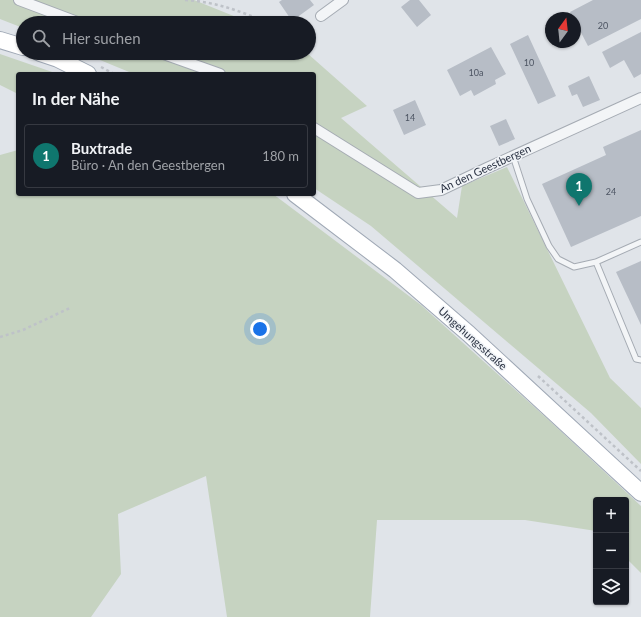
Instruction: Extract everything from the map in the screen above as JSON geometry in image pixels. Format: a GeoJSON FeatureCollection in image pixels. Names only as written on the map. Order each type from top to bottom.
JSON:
{"type":"FeatureCollection","features":[{"type":"Feature","properties":{"kind":"main road"},"geometry":{"type":"LineString","coordinates":[[0,40],[16,45]]}},
{"type":"Feature","properties":{"kind":"main road"},"geometry":{"type":"LineString","coordinates":[[60,60],[84,72]]}},
{"type":"Feature","properties":{"kind":"main road","name":"Umgehungsstraße"},"geometry":{"type":"LineString","coordinates":[[298,196],[395,270],[435,304],[641,493]]}},
{"type":"Feature","properties":{"kind":"street"},"geometry":{"type":"LineString","coordinates":[[19,0],[61,16]]}},
{"type":"Feature","properties":{"kind":"street"},"geometry":{"type":"LineString","coordinates":[[321,16],[343,0]]}},
{"type":"Feature","properties":{"kind":"street"},"geometry":{"type":"LineString","coordinates":[[181,60],[214,72]]}},
{"type":"Feature","properties":{"kind":"street","name":"An den Geestbergen"},"geometry":{"type":"LineString","coordinates":[[316,129],[418,193],[441,190],[641,98]]}},
{"type":"Feature","properties":{"kind":"lane"},"geometry":{"type":"LineString","coordinates":[[513,156],[527,199],[549,246],[558,259],[574,267],[596,262],[641,242]]}},
{"type":"Feature","properties":{"kind":"lane"},"geometry":{"type":"LineString","coordinates":[[596,262],[636,359],[641,360]]}},
{"type":"Feature","properties":{"kind":"path"},"geometry":{"type":"LineString","coordinates":[[185,0],[205,1],[251,16]]}},
{"type":"Feature","properties":{"kind":"path"},"geometry":{"type":"LineString","coordinates":[[0,337],[23,330],[70,308]]}},
{"type":"Feature","properties":{"kind":"green space"},"geometry":{"type":"Polygon","coordinates":[[[0,0],[194,0],[234,16],[16,16],[16,25],[0,19],[0,0]]]}},
{"type":"Feature","properties":{"kind":"green space"},"geometry":{"type":"Polygon","coordinates":[[[0,54],[52,72],[16,72],[16,93],[0,85],[0,54]]]}},
{"type":"Feature","properties":{"kind":"green space"},"geometry":{"type":"Polygon","coordinates":[[[100,60],[315,60],[367,106],[341,118],[457,218],[462,186],[507,167],[610,378],[641,408],[641,464],[591,413],[371,226],[316,189],[316,72],[129,72],[100,60]]]}},
{"type":"Feature","properties":{"kind":"green space"},"geometry":{"type":"Polygon","coordinates":[[[16,151],[16,196],[276,196],[421,305],[552,423],[641,506],[641,573],[629,561],[629,497],[593,497],[593,531],[525,520],[377,520],[370,617],[227,617],[206,476],[118,514],[121,574],[91,617],[0,617],[0,155],[16,151]]]}},
{"type":"Feature","properties":{"kind":"building"},"geometry":{"type":"Polygon","coordinates":[[[282,0],[310,0],[314,5],[299,16],[289,16],[279,2],[282,0]]]}},
{"type":"Feature","properties":{"kind":"building"},"geometry":{"type":"Polygon","coordinates":[[[410,0],[419,0],[431,15],[417,27],[401,7],[410,0]]]}},
{"type":"Feature","properties":{"kind":"building"},"geometry":{"type":"Polygon","coordinates":[[[593,0],[641,0],[641,19],[588,46],[581,33],[581,12],[570,12],[593,0]]]}},
{"type":"Feature","properties":{"kind":"building"},"geometry":{"type":"Polygon","coordinates":[[[641,32],[641,74],[634,78],[624,60],[610,68],[602,52],[641,32]]]}},
{"type":"Feature","properties":{"kind":"building"},"geometry":{"type":"Polygon","coordinates":[[[528,35],[556,96],[538,104],[510,44],[528,35]]]}},
{"type":"Feature","properties":{"kind":"building"},"geometry":{"type":"Polygon","coordinates":[[[491,47],[506,74],[495,80],[496,84],[474,96],[471,90],[460,96],[447,70],[491,47]]]}},
{"type":"Feature","properties":{"kind":"building"},"geometry":{"type":"Polygon","coordinates":[[[589,76],[600,100],[583,107],[577,94],[572,96],[568,86],[589,76]]]}},
{"type":"Feature","properties":{"kind":"building"},"geometry":{"type":"Polygon","coordinates":[[[415,100],[426,125],[404,135],[393,110],[415,100]]]}},
{"type":"Feature","properties":{"kind":"building"},"geometry":{"type":"Polygon","coordinates":[[[506,119],[515,139],[499,146],[490,126],[506,119]]]}},
{"type":"Feature","properties":{"kind":"building"},"geometry":{"type":"Polygon","coordinates":[[[641,130],[641,216],[571,247],[542,184],[606,155],[603,147],[641,130]]]}},
{"type":"Feature","properties":{"kind":"building"},"geometry":{"type":"Polygon","coordinates":[[[641,261],[641,325],[616,272],[641,261]]]}},
{"type":"Feature","properties":{"kind":"place","name":"Buxtrade"},"geometry":{"type":"Point","coordinates":[579,206]}}]}
